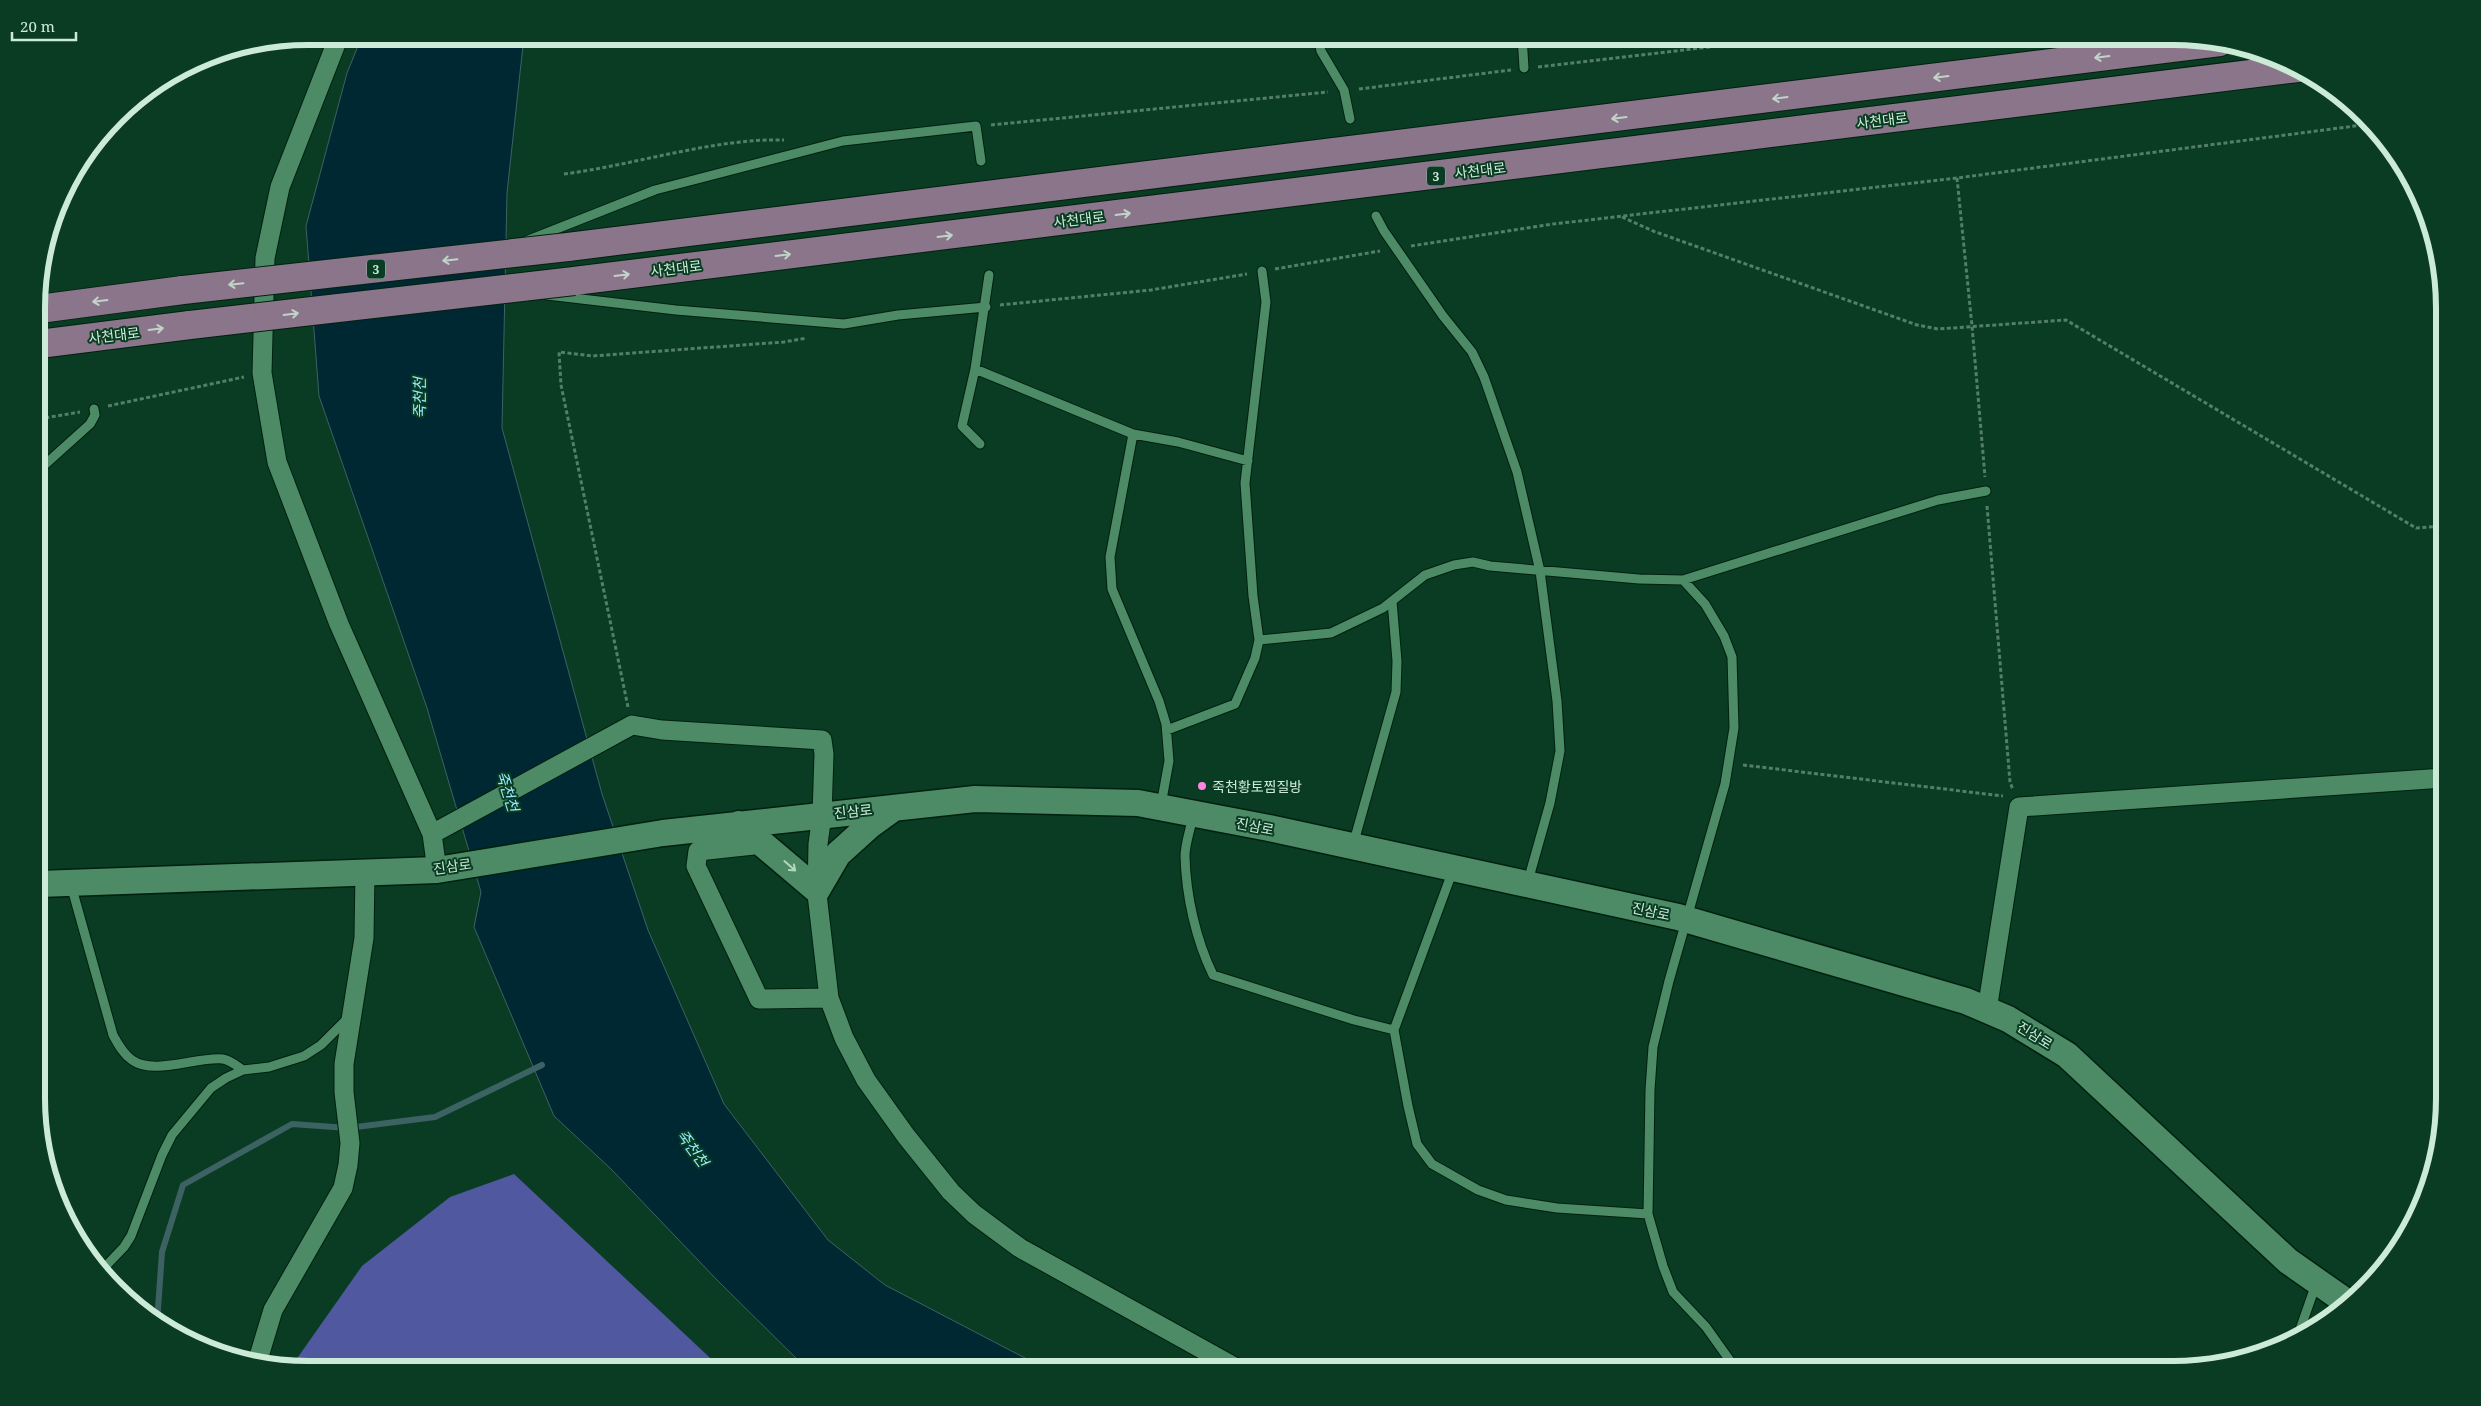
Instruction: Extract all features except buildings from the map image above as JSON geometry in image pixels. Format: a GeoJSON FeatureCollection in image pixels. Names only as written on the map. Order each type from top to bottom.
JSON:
{"type":"FeatureCollection","features":[{"type":"Feature","properties":{"kind":"main road","name":"3"},"geometry":{"type":"LineString","coordinates":[[45,308],[183,290],[568,247],[2188,46]]}},
{"type":"Feature","properties":{"kind":"main road","name":"사천대로"},"geometry":{"type":"LineString","coordinates":[[45,343],[574,281],[2284,70]]}},
{"type":"Feature","properties":{"kind":"street"},"geometry":{"type":"LineString","coordinates":[[335,45],[280,187],[265,258],[262,373],[277,462],[338,624],[446,868]]}},
{"type":"Feature","properties":{"kind":"street"},"geometry":{"type":"LineString","coordinates":[[432,834],[632,725],[662,730],[822,740],[824,754],[822,815],[818,844],[817,890],[829,998],[844,1038],[866,1080],[906,1136],[951,1192],[974,1214],[1020,1248],[1222,1361]]}},
{"type":"Feature","properties":{"kind":"street"},"geometry":{"type":"LineString","coordinates":[[1987,1010],[2019,807],[2436,779]]}},
{"type":"Feature","properties":{"kind":"street","name":"진삼로"},"geometry":{"type":"LineString","coordinates":[[45,884],[446,868],[663,833],[975,798],[1138,804],[1353,846],[1688,920],[1966,1000],[2008,1019],[2068,1055],[2288,1261],[2342,1299]]}},
{"type":"Feature","properties":{"kind":"street"},"geometry":{"type":"LineString","coordinates":[[817,890],[838,854],[868,826],[896,807]]}},
{"type":"Feature","properties":{"kind":"street"},"geometry":{"type":"LineString","coordinates":[[738,824],[817,890]]}},
{"type":"Feature","properties":{"kind":"street"},"geometry":{"type":"LineString","coordinates":[[764,844],[698,852],[696,866],[759,999],[829,998]]}},
{"type":"Feature","properties":{"kind":"street"},"geometry":{"type":"LineString","coordinates":[[259,1356],[273,1310],[343,1188],[350,1143],[344,1064],[364,938],[365,872]]}},
{"type":"Feature","properties":{"kind":"lane"},"geometry":{"type":"LineString","coordinates":[[1320,45],[1321,51],[1344,90],[1350,119]]}},
{"type":"Feature","properties":{"kind":"lane"},"geometry":{"type":"LineString","coordinates":[[1523,45],[1524,68]]}},
{"type":"Feature","properties":{"kind":"lane"},"geometry":{"type":"LineString","coordinates":[[490,256],[604,208],[655,190],[842,142],[976,126],[981,161]]}},
{"type":"Feature","properties":{"kind":"lane"},"geometry":{"type":"LineString","coordinates":[[1376,216],[1432,300],[1472,352],[1484,377],[1517,472],[1540,570],[1557,701],[1560,752],[1550,803],[1527,884]]}},
{"type":"Feature","properties":{"kind":"lane"},"geometry":{"type":"LineString","coordinates":[[1167,730],[1235,704],[1255,658],[1259,640],[1253,596],[1246,483],[1266,302],[1262,271]]}},
{"type":"Feature","properties":{"kind":"lane"},"geometry":{"type":"LineString","coordinates":[[980,444],[962,426],[975,369],[986,306],[989,275]]}},
{"type":"Feature","properties":{"kind":"lane"},"geometry":{"type":"LineString","coordinates":[[497,290],[676,310],[844,324],[898,314],[986,306]]}},
{"type":"Feature","properties":{"kind":"lane"},"geometry":{"type":"LineString","coordinates":[[975,369],[1132,434],[1178,442],[1248,462]]}},
{"type":"Feature","properties":{"kind":"lane"},"geometry":{"type":"LineString","coordinates":[[45,464],[90,424],[95,415],[94,409]]}},
{"type":"Feature","properties":{"kind":"lane"},"geometry":{"type":"LineString","coordinates":[[1132,434],[1110,557],[1112,589],[1159,701],[1167,730],[1169,761],[1160,808]]}},
{"type":"Feature","properties":{"kind":"lane"},"geometry":{"type":"LineString","coordinates":[[1259,640],[1332,633],[1383,608],[1425,575],[1454,565],[1473,562],[1639,579],[1683,580],[1938,500],[1986,491]]}},
{"type":"Feature","properties":{"kind":"lane"},"geometry":{"type":"LineString","coordinates":[[1683,580],[1705,604],[1724,636],[1732,657],[1734,728],[1725,784],[1688,920],[1669,981],[1653,1047],[1650,1090],[1648,1214],[1663,1266],[1673,1292],[1706,1327],[1730,1361]]}},
{"type":"Feature","properties":{"kind":"lane"},"geometry":{"type":"LineString","coordinates":[[1353,846],[1396,692],[1397,661],[1392,601]]}},
{"type":"Feature","properties":{"kind":"lane"},"geometry":{"type":"LineString","coordinates":[[1193,814],[1185,855],[1189,897],[1203,955],[1213,975],[1354,1020],[1394,1030]]}},
{"type":"Feature","properties":{"kind":"lane"},"geometry":{"type":"LineString","coordinates":[[1453,868],[1394,1030],[1408,1106],[1418,1144],[1432,1164],[1478,1190],[1506,1200],[1557,1208],[1648,1214]]}},
{"type":"Feature","properties":{"kind":"lane"},"geometry":{"type":"LineString","coordinates":[[71,883],[113,1035],[127,1055],[132,1060],[157,1065],[223,1059],[243,1070]]}},
{"type":"Feature","properties":{"kind":"lane"},"geometry":{"type":"LineString","coordinates":[[106,1266],[124,1247],[131,1236],[162,1155],[172,1135],[211,1088],[243,1070],[269,1067],[304,1056],[332,1035],[353,1012]]}},
{"type":"Feature","properties":{"kind":"lane"},"geometry":{"type":"LineString","coordinates":[[2301,1328],[2317,1281]]}},
{"type":"Feature","properties":{"kind":"path"},"geometry":{"type":"LineString","coordinates":[[976,126],[1254,101],[1725,45]]}},
{"type":"Feature","properties":{"kind":"path"},"geometry":{"type":"LineString","coordinates":[[2362,125],[1947,179],[1621,217],[1653,231],[1917,325],[1938,328],[2066,320],[2416,528],[2436,527]]}},
{"type":"Feature","properties":{"kind":"path"},"geometry":{"type":"LineString","coordinates":[[564,174],[599,170],[757,139],[791,140]]}},
{"type":"Feature","properties":{"kind":"path"},"geometry":{"type":"LineString","coordinates":[[45,419],[262,373]]}},
{"type":"Feature","properties":{"kind":"path"},"geometry":{"type":"LineString","coordinates":[[1729,764],[2006,797]]}},
{"type":"Feature","properties":{"kind":"shaded area"},"geometry":{"type":"Polygon","coordinates":[[[514,1174],[713,1361],[296,1360],[362,1266],[450,1197],[514,1174]]]}},
{"type":"Feature","properties":{"kind":"water","name":"죽천천"},"geometry":{"type":"Polygon","coordinates":[[[358,45],[523,45],[507,193],[502,428],[602,794],[648,930],[724,1104],[828,1240],[885,1285],[1031,1361],[799,1361],[718,1281],[611,1169],[554,1116],[474,927],[481,892],[427,708],[319,396],[306,226],[347,73],[358,45]]]}},
{"type":"Feature","properties":{"kind":"waterway"},"geometry":{"type":"LineString","coordinates":[[158,1314],[162,1252],[183,1185],[292,1124],[348,1128],[435,1117],[542,1065]]}},
{"type":"Feature","properties":{"kind":"place","name":"죽천황토찜질방"},"geometry":{"type":"Point","coordinates":[1202,786]}}]}
